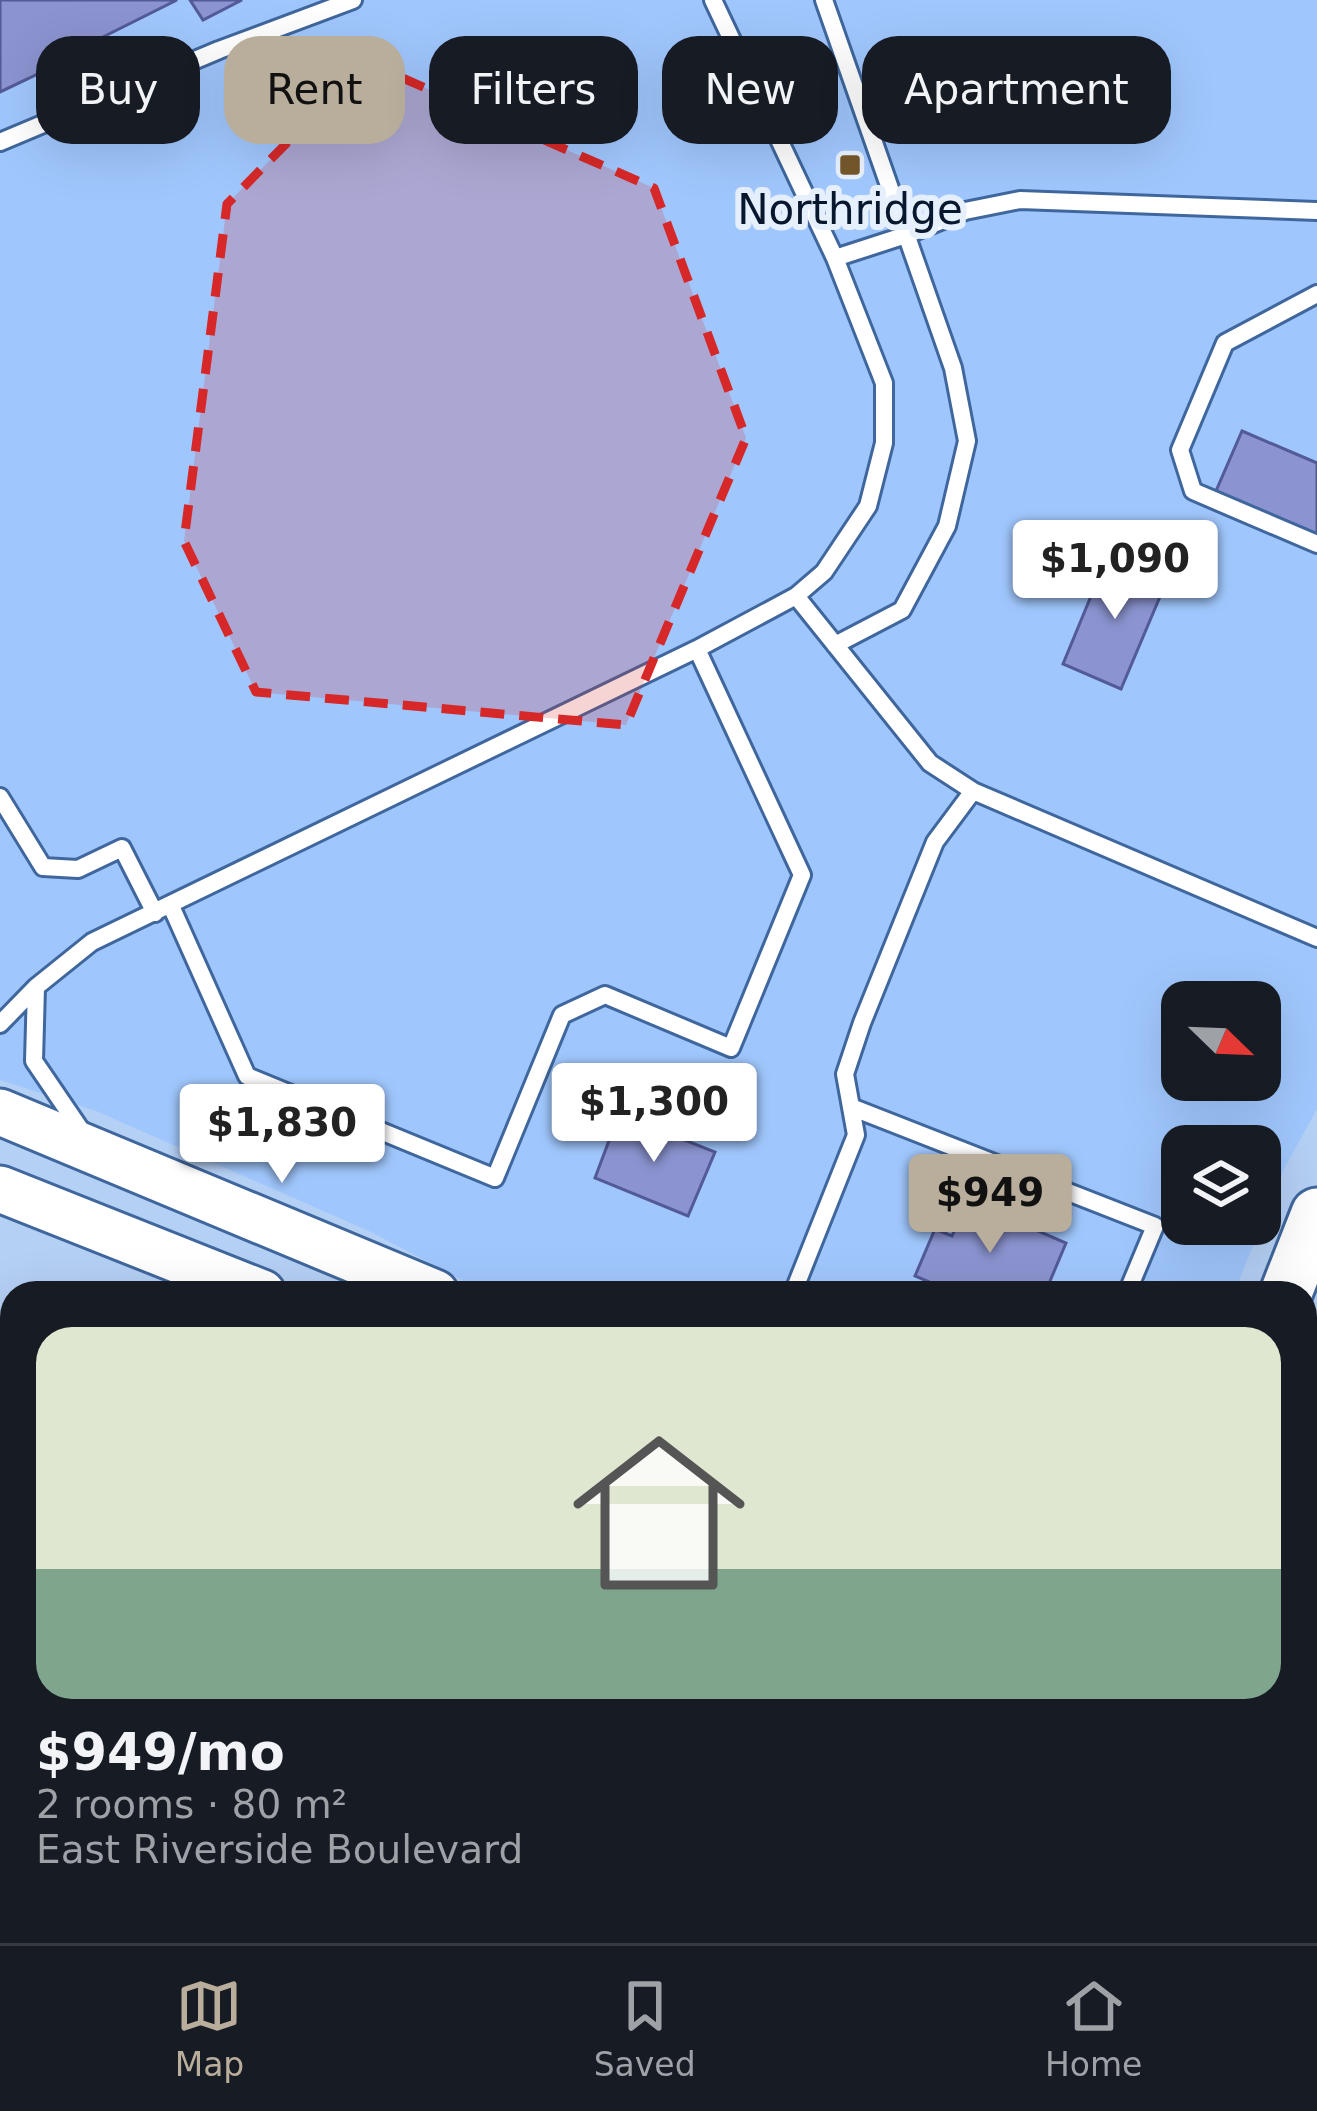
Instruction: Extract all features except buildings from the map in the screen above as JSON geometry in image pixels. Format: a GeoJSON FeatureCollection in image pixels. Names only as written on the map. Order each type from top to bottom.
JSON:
{"type":"FeatureCollection","features":[{"type":"Feature","properties":{"kind":"main road"},"geometry":{"type":"LineString","coordinates":[[0,1112],[406,1281]]}},
{"type":"Feature","properties":{"kind":"main road"},"geometry":{"type":"LineString","coordinates":[[0,1189],[232,1281]]}},
{"type":"Feature","properties":{"kind":"main road"},"geometry":{"type":"LineString","coordinates":[[1291,1281],[1317,1214]]}},
{"type":"Feature","properties":{"kind":"lane"},"geometry":{"type":"LineString","coordinates":[[0,142],[218,50],[353,0]]}},
{"type":"Feature","properties":{"kind":"lane"},"geometry":{"type":"LineString","coordinates":[[0,1024],[36,987],[92,942],[697,650],[796,596],[824,572],[868,506],[884,443],[884,383],[835,258],[713,0]]}},
{"type":"Feature","properties":{"kind":"lane"},"geometry":{"type":"LineString","coordinates":[[824,0],[952,368],[967,441],[946,526],[902,610],[835,645]]}},
{"type":"Feature","properties":{"kind":"lane"},"geometry":{"type":"LineString","coordinates":[[835,258],[965,211],[1020,200],[1317,211]]}},
{"type":"Feature","properties":{"kind":"lane"},"geometry":{"type":"LineString","coordinates":[[1315,299],[1225,343],[1180,450],[1193,491],[1317,544]]}},
{"type":"Feature","properties":{"kind":"lane"},"geometry":{"type":"LineString","coordinates":[[796,596],[930,763],[973,791],[1317,938]]}},
{"type":"Feature","properties":{"kind":"lane"},"geometry":{"type":"LineString","coordinates":[[0,797],[43,867],[78,869],[122,848],[163,909],[247,1076],[495,1178],[562,1016],[605,995],[731,1048],[802,875],[697,650]]}},
{"type":"Feature","properties":{"kind":"lane"},"geometry":{"type":"LineString","coordinates":[[798,1281],[856,1135],[844,1074],[862,1023],[935,842],[973,791]]}},
{"type":"Feature","properties":{"kind":"lane"},"geometry":{"type":"LineString","coordinates":[[36,987],[34,1061],[98,1154]]}},
{"type":"Feature","properties":{"kind":"lane"},"geometry":{"type":"LineString","coordinates":[[850,1107],[1155,1226],[1132,1281]]}},
{"type":"Feature","properties":{"kind":"highlighted area"},"geometry":{"type":"Polygon","coordinates":[[[366,62],[654,188],[746,438],[626,725],[256,692],[184,541],[227,204],[366,62]]]}},
{"type":"Feature","properties":{"kind":"shaded area"},"geometry":{"type":"Polygon","coordinates":[[[0,0],[1317,0],[1317,1109],[1281,1176],[1281,1125],[1161,1125],[1161,1245],[1253,1245],[1239,1281],[464,1281],[371,1232],[96,1111],[0,1080],[0,0]]]}},
{"type":"Feature","properties":{"kind":"place","name":"Northridge"},"geometry":{"type":"Point","coordinates":[850,165]}}]}
